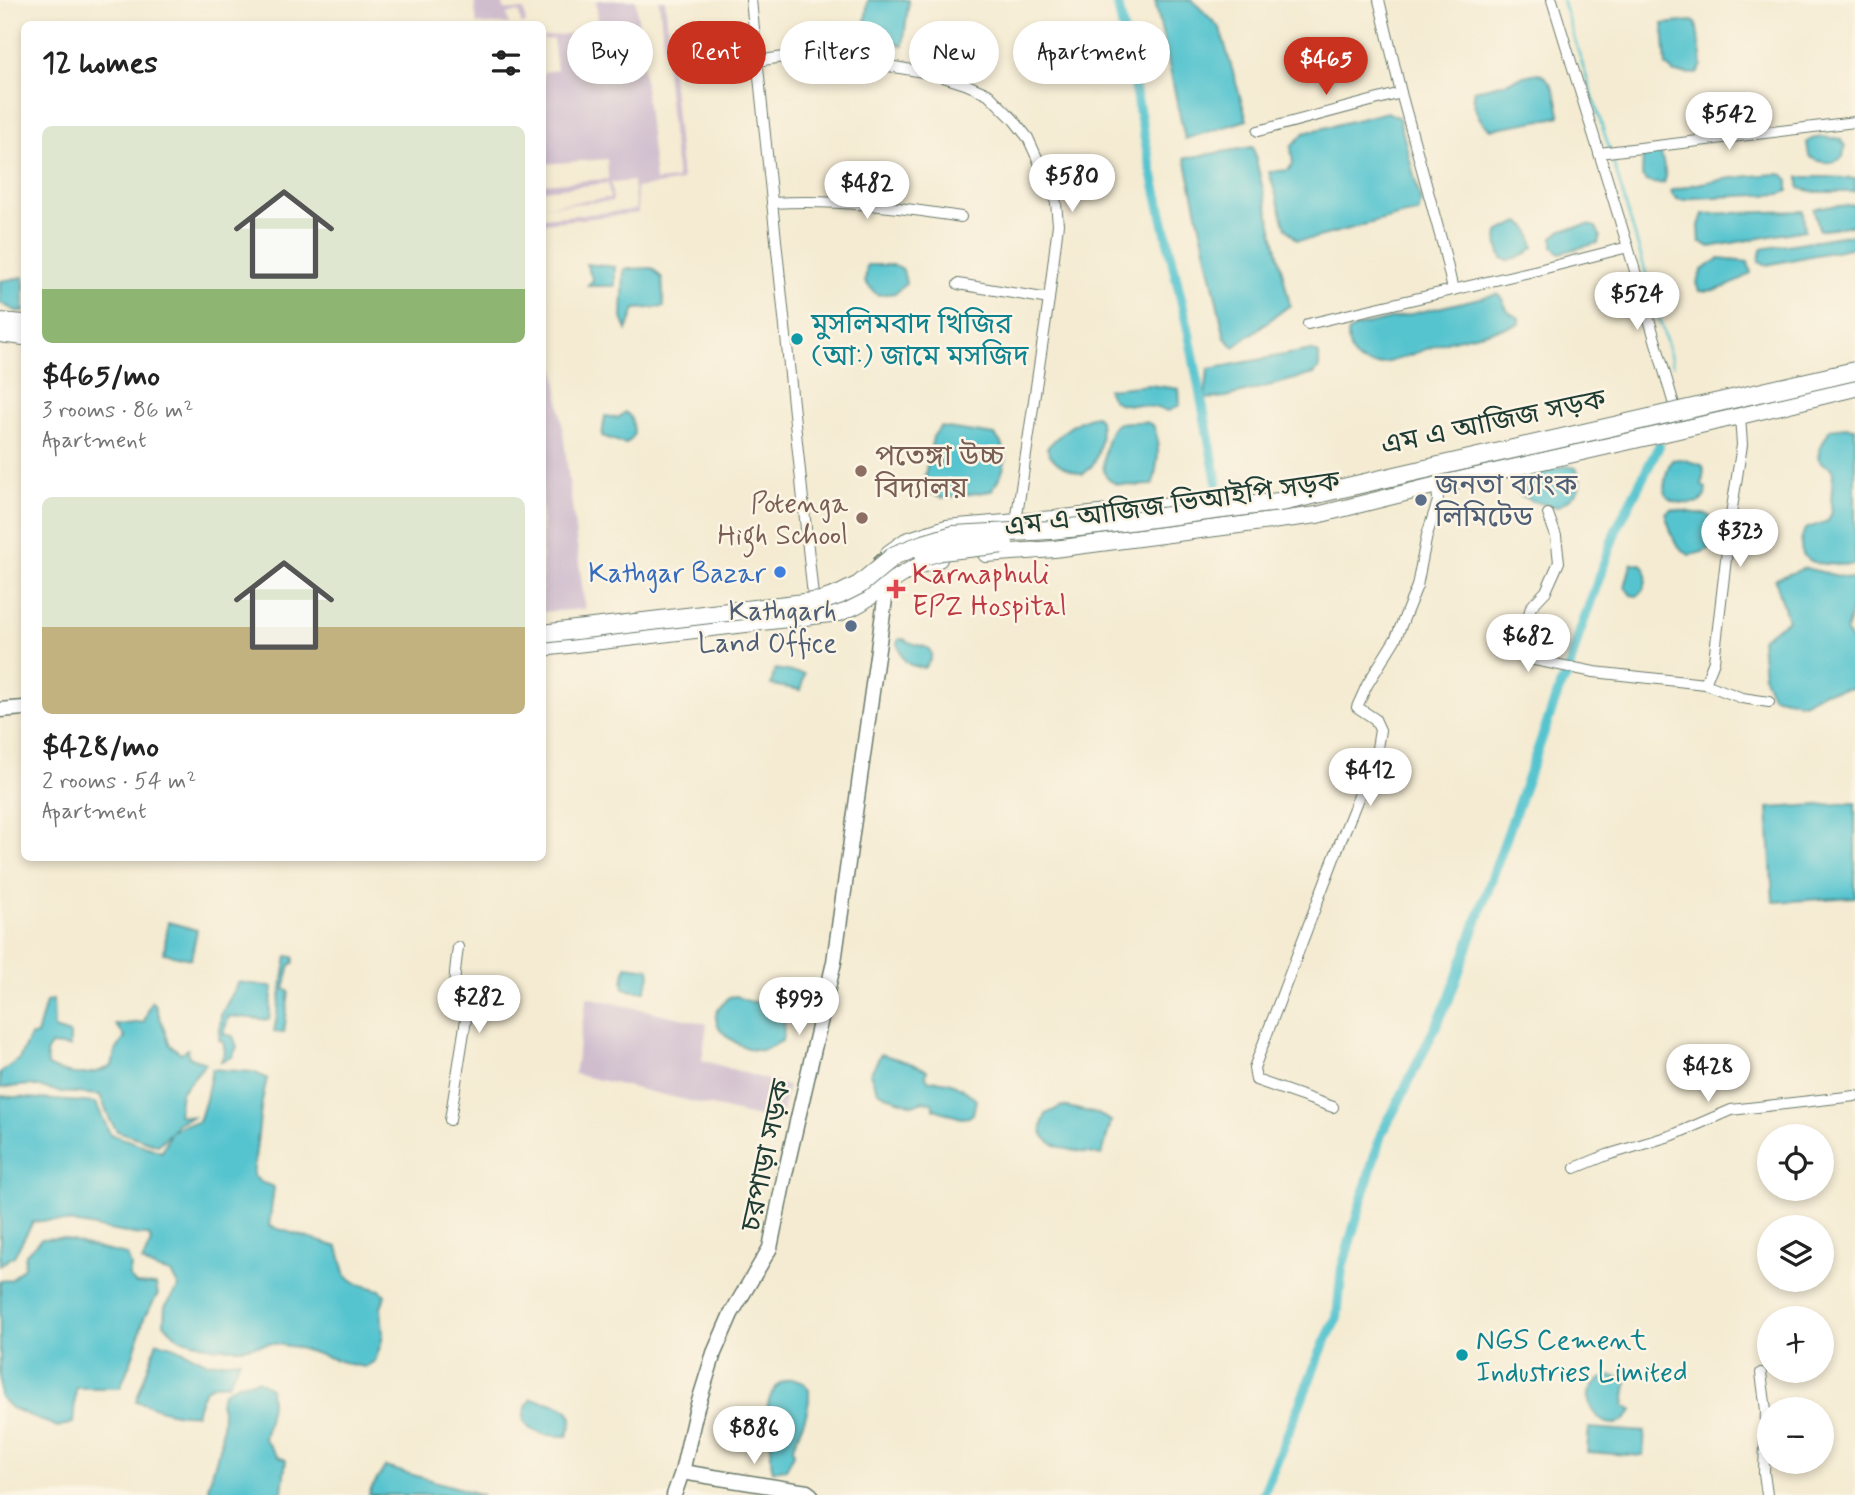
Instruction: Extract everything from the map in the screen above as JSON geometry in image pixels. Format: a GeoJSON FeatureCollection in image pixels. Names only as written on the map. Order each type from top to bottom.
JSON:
{"type":"FeatureCollection","features":[{"type":"Feature","properties":{"kind":"highway"},"geometry":{"type":"LineString","coordinates":[[0,323],[21,326]]}},
{"type":"Feature","properties":{"kind":"highway"},"geometry":{"type":"LineString","coordinates":[[0,335],[21,338]]}},
{"type":"Feature","properties":{"kind":"highway"},"geometry":{"type":"LineString","coordinates":[[546,634],[821,601],[859,585],[895,555],[953,536],[1051,530],[1286,501],[1855,368]]}},
{"type":"Feature","properties":{"kind":"highway"},"geometry":{"type":"LineString","coordinates":[[546,645],[820,611],[849,601],[917,558],[941,551],[1099,536],[1288,511],[1855,381]]}},
{"type":"Feature","properties":{"kind":"main road","name":"এম এ আজিজ সড়ক"},"geometry":{"type":"LineString","coordinates":[[886,556],[906,541],[946,528],[1286,493],[1855,368]]}},
{"type":"Feature","properties":{"kind":"main road","name":"এম এ আজিজ ভিআইপি সড়ক"},"geometry":{"type":"LineString","coordinates":[[546,646],[839,613],[863,602],[920,564],[945,558],[1054,549],[1317,515],[1855,388]]}},
{"type":"Feature","properties":{"kind":"main road"},"geometry":{"type":"LineString","coordinates":[[546,628],[813,596],[843,588],[886,556]]}},
{"type":"Feature","properties":{"kind":"street"},"geometry":{"type":"LineString","coordinates":[[751,0],[753,21]]}},
{"type":"Feature","properties":{"kind":"street"},"geometry":{"type":"LineString","coordinates":[[1379,0],[1453,290]]}},
{"type":"Feature","properties":{"kind":"street"},"geometry":{"type":"LineString","coordinates":[[1552,0],[1675,408]]}},
{"type":"Feature","properties":{"kind":"street"},"geometry":{"type":"LineString","coordinates":[[766,60],[811,57],[872,63],[934,74],[988,94],[1028,138],[1056,203],[1058,224],[1016,522]]}},
{"type":"Feature","properties":{"kind":"street"},"geometry":{"type":"LineString","coordinates":[[759,84],[813,596]]}},
{"type":"Feature","properties":{"kind":"street"},"geometry":{"type":"LineString","coordinates":[[1258,131],[1401,93]]}},
{"type":"Feature","properties":{"kind":"street"},"geometry":{"type":"LineString","coordinates":[[1599,153],[1855,122]]}},
{"type":"Feature","properties":{"kind":"street"},"geometry":{"type":"LineString","coordinates":[[772,203],[807,201],[867,205],[961,217]]}},
{"type":"Feature","properties":{"kind":"street"},"geometry":{"type":"LineString","coordinates":[[1308,324],[1628,247]]}},
{"type":"Feature","properties":{"kind":"street"},"geometry":{"type":"LineString","coordinates":[[958,284],[1049,299]]}},
{"type":"Feature","properties":{"kind":"street"},"geometry":{"type":"LineString","coordinates":[[1705,684],[1714,661],[1742,445],[1741,416]]}},
{"type":"Feature","properties":{"kind":"street"},"geometry":{"type":"LineString","coordinates":[[1333,1107],[1256,1080],[1254,1068],[1376,754],[1380,730],[1375,719],[1357,707],[1367,685],[1396,638],[1418,586],[1427,536],[1438,502],[1437,485]]}},
{"type":"Feature","properties":{"kind":"street"},"geometry":{"type":"LineString","coordinates":[[1548,513],[1556,536],[1559,562],[1546,591],[1531,607],[1521,641],[1525,658],[1594,672],[1705,684],[1742,698],[1769,702]]}},
{"type":"Feature","properties":{"kind":"street","name":"চরপাড়া সড়ক"},"geometry":{"type":"LineString","coordinates":[[674,1495],[714,1353],[731,1314],[770,1248],[834,962],[887,585],[886,556]]}},
{"type":"Feature","properties":{"kind":"street"},"geometry":{"type":"LineString","coordinates":[[0,710],[21,708]]}},
{"type":"Feature","properties":{"kind":"street"},"geometry":{"type":"LineString","coordinates":[[450,1120],[466,1019],[457,1007],[454,984],[458,947]]}},
{"type":"Feature","properties":{"kind":"street"},"geometry":{"type":"LineString","coordinates":[[1575,1168],[1607,1155],[1673,1135],[1731,1110],[1855,1096]]}},
{"type":"Feature","properties":{"kind":"street"},"geometry":{"type":"LineString","coordinates":[[1762,1383],[1766,1410],[1764,1473],[1767,1495]]}},
{"type":"Feature","properties":{"kind":"street"},"geometry":{"type":"LineString","coordinates":[[682,1472],[807,1492],[811,1495]]}},
{"type":"Feature","properties":{"kind":"shaded area"},"geometry":{"type":"Polygon","coordinates":[[[474,0],[502,0],[504,10],[524,10],[526,21],[520,21],[519,12],[507,14],[508,21],[477,21],[474,0]]]}},
{"type":"Feature","properties":{"kind":"shaded area"},"geometry":{"type":"Polygon","coordinates":[[[596,0],[636,0],[638,21],[598,21],[596,0]]]}},
{"type":"Feature","properties":{"kind":"shaded area"},"geometry":{"type":"Polygon","coordinates":[[[659,0],[665,0],[667,21],[667,80],[659,0]]]}},
{"type":"Feature","properties":{"kind":"shaded area"},"geometry":{"type":"Polygon","coordinates":[[[567,34],[567,84],[645,84],[655,181],[677,179],[667,84],[673,84],[682,181],[636,188],[638,213],[546,223],[546,218],[636,210],[633,181],[611,183],[613,201],[546,206],[610,198],[608,183],[546,190],[546,184],[608,179],[607,159],[546,164],[546,72],[557,70],[553,39],[546,40],[546,37],[567,34]]]}},
{"type":"Feature","properties":{"kind":"shaded area"},"geometry":{"type":"Polygon","coordinates":[[[546,296],[585,609],[546,612],[546,296]]]}},
{"type":"Feature","properties":{"kind":"shaded area"},"geometry":{"type":"Polygon","coordinates":[[[587,997],[707,1024],[702,1060],[788,1086],[780,1122],[574,1074],[587,997]]]}},
{"type":"Feature","properties":{"kind":"water"},"geometry":{"type":"Polygon","coordinates":[[[868,0],[909,0],[903,46],[895,43],[895,21],[865,21],[868,0]]]}},
{"type":"Feature","properties":{"kind":"water"},"geometry":{"type":"Polygon","coordinates":[[[1155,0],[1192,0],[1220,28],[1247,120],[1185,139],[1170,70],[1170,21],[1160,21],[1155,0]]]}},
{"type":"Feature","properties":{"kind":"water"},"geometry":{"type":"Polygon","coordinates":[[[1695,22],[1697,28],[1702,65],[1697,74],[1674,73],[1666,66],[1663,24],[1695,22]]]}},
{"type":"Feature","properties":{"kind":"water"},"geometry":{"type":"Polygon","coordinates":[[[1538,73],[1551,85],[1560,116],[1491,129],[1482,122],[1475,106],[1475,90],[1538,73]]]}},
{"type":"Feature","properties":{"kind":"water"},"geometry":{"type":"Polygon","coordinates":[[[1387,112],[1399,118],[1421,203],[1418,213],[1297,240],[1286,228],[1269,172],[1288,170],[1293,164],[1291,147],[1304,133],[1387,112]]]}},
{"type":"Feature","properties":{"kind":"water"},"geometry":{"type":"Polygon","coordinates":[[[1822,137],[1840,139],[1845,146],[1843,157],[1826,162],[1809,156],[1807,142],[1822,137]]]}},
{"type":"Feature","properties":{"kind":"water"},"geometry":{"type":"Polygon","coordinates":[[[1253,147],[1290,305],[1234,347],[1225,338],[1185,158],[1253,147]]]}},
{"type":"Feature","properties":{"kind":"water"},"geometry":{"type":"Polygon","coordinates":[[[1660,149],[1666,176],[1664,183],[1646,181],[1642,176],[1643,152],[1660,149]]]}},
{"type":"Feature","properties":{"kind":"water"},"geometry":{"type":"Polygon","coordinates":[[[1777,174],[1788,179],[1788,191],[1781,194],[1683,200],[1674,197],[1671,191],[1724,179],[1777,174]]]}},
{"type":"Feature","properties":{"kind":"water"},"geometry":{"type":"Polygon","coordinates":[[[1799,177],[1855,179],[1855,192],[1815,192],[1799,188],[1799,177]]]}},
{"type":"Feature","properties":{"kind":"water"},"geometry":{"type":"Polygon","coordinates":[[[1855,205],[1855,225],[1819,230],[1814,209],[1855,205]]]}},
{"type":"Feature","properties":{"kind":"water"},"geometry":{"type":"Polygon","coordinates":[[[1803,211],[1805,230],[1710,247],[1700,242],[1699,226],[1703,214],[1803,211]]]}},
{"type":"Feature","properties":{"kind":"water"},"geometry":{"type":"Polygon","coordinates":[[[1519,222],[1528,228],[1534,247],[1525,255],[1508,261],[1502,258],[1499,252],[1498,232],[1519,222]]]}},
{"type":"Feature","properties":{"kind":"water"},"geometry":{"type":"Polygon","coordinates":[[[1588,225],[1596,227],[1600,236],[1598,243],[1560,253],[1553,247],[1553,237],[1562,230],[1588,225]]]}},
{"type":"Feature","properties":{"kind":"water"},"geometry":{"type":"Polygon","coordinates":[[[1855,234],[1855,247],[1767,265],[1759,262],[1761,249],[1855,234]]]}},
{"type":"Feature","properties":{"kind":"water"},"geometry":{"type":"Polygon","coordinates":[[[1719,259],[1748,262],[1751,273],[1727,286],[1699,291],[1696,283],[1702,270],[1719,259]]]}},
{"type":"Feature","properties":{"kind":"water"},"geometry":{"type":"Polygon","coordinates":[[[586,264],[615,267],[615,286],[587,286],[593,280],[586,264]]]}},
{"type":"Feature","properties":{"kind":"water"},"geometry":{"type":"Polygon","coordinates":[[[867,265],[893,265],[903,270],[906,283],[896,293],[877,295],[865,282],[867,265]]]}},
{"type":"Feature","properties":{"kind":"water"},"geometry":{"type":"Polygon","coordinates":[[[652,268],[662,278],[664,307],[635,309],[627,330],[622,318],[624,269],[652,268]]]}},
{"type":"Feature","properties":{"kind":"water"},"geometry":{"type":"Polygon","coordinates":[[[21,278],[21,312],[0,303],[0,281],[21,278]]]}},
{"type":"Feature","properties":{"kind":"water"},"geometry":{"type":"Polygon","coordinates":[[[1497,294],[1509,312],[1519,318],[1519,324],[1449,341],[1379,365],[1360,361],[1353,356],[1350,349],[1348,333],[1356,327],[1497,294]]]}},
{"type":"Feature","properties":{"kind":"water"},"geometry":{"type":"Polygon","coordinates":[[[1306,351],[1319,354],[1319,368],[1314,374],[1226,397],[1205,399],[1208,369],[1306,351]]]}},
{"type":"Feature","properties":{"kind":"water"},"geometry":{"type":"Polygon","coordinates":[[[1149,385],[1179,389],[1180,405],[1169,411],[1144,405],[1120,404],[1107,389],[1149,385]]]}},
{"type":"Feature","properties":{"kind":"water"},"geometry":{"type":"Polygon","coordinates":[[[625,412],[631,417],[634,433],[632,438],[625,444],[602,436],[605,416],[618,418],[625,412]]]}},
{"type":"Feature","properties":{"kind":"water"},"geometry":{"type":"Polygon","coordinates":[[[1096,416],[1100,420],[1101,435],[1097,457],[1083,474],[1066,468],[1049,454],[1047,448],[1063,433],[1075,424],[1096,416]]]}},
{"type":"Feature","properties":{"kind":"water"},"geometry":{"type":"Polygon","coordinates":[[[1119,423],[1153,425],[1156,432],[1158,455],[1153,485],[1114,483],[1104,471],[1106,448],[1113,427],[1119,423]]]}},
{"type":"Feature","properties":{"kind":"water"},"geometry":{"type":"Polygon","coordinates":[[[940,427],[995,435],[1004,449],[1005,463],[991,491],[943,498],[928,492],[925,475],[933,437],[940,427]]]}},
{"type":"Feature","properties":{"kind":"water"},"geometry":{"type":"Polygon","coordinates":[[[1855,428],[1855,565],[1823,564],[1806,558],[1801,542],[1805,529],[1828,521],[1832,512],[1833,473],[1818,457],[1830,429],[1855,428]]]}},
{"type":"Feature","properties":{"kind":"water"},"geometry":{"type":"Polygon","coordinates":[[[1681,459],[1702,465],[1704,469],[1702,486],[1706,488],[1705,496],[1700,502],[1675,502],[1665,493],[1664,485],[1669,466],[1672,460],[1681,459]]]}},
{"type":"Feature","properties":{"kind":"water"},"geometry":{"type":"Polygon","coordinates":[[[1565,466],[1576,468],[1580,481],[1573,496],[1557,507],[1531,501],[1518,493],[1518,482],[1528,474],[1565,466]]]}},
{"type":"Feature","properties":{"kind":"water"},"geometry":{"type":"Polygon","coordinates":[[[1671,509],[1708,515],[1716,530],[1711,547],[1689,555],[1680,548],[1667,519],[1666,513],[1671,509]]]}},
{"type":"Feature","properties":{"kind":"water"},"geometry":{"type":"Polygon","coordinates":[[[1633,563],[1643,565],[1646,573],[1644,586],[1637,596],[1631,595],[1625,587],[1633,563]]]}},
{"type":"Feature","properties":{"kind":"water"},"geometry":{"type":"Polygon","coordinates":[[[1805,568],[1855,580],[1855,597],[1846,632],[1855,646],[1855,688],[1823,692],[1803,703],[1772,696],[1764,678],[1761,639],[1788,620],[1775,579],[1805,568]]]}},
{"type":"Feature","properties":{"kind":"water"},"geometry":{"type":"Polygon","coordinates":[[[900,639],[929,649],[931,659],[924,668],[905,661],[897,642],[900,639]]]}},
{"type":"Feature","properties":{"kind":"water"},"geometry":{"type":"Polygon","coordinates":[[[775,669],[804,674],[801,690],[771,685],[775,669]]]}},
{"type":"Feature","properties":{"kind":"water"},"geometry":{"type":"Polygon","coordinates":[[[1855,803],[1855,897],[1773,902],[1768,808],[1855,803]]]}},
{"type":"Feature","properties":{"kind":"water"},"geometry":{"type":"Polygon","coordinates":[[[168,922],[197,930],[191,959],[164,953],[168,922]]]}},
{"type":"Feature","properties":{"kind":"water"},"geometry":{"type":"Polygon","coordinates":[[[287,956],[294,957],[294,963],[290,965],[284,989],[289,991],[284,1033],[274,1032],[287,956]]]}},
{"type":"Feature","properties":{"kind":"water"},"geometry":{"type":"Polygon","coordinates":[[[626,966],[649,969],[645,991],[624,988],[626,966]]]}},
{"type":"Feature","properties":{"kind":"water"},"geometry":{"type":"Polygon","coordinates":[[[238,982],[273,987],[269,1020],[229,1016],[223,1034],[233,1036],[237,1047],[232,1057],[221,1061],[225,1052],[223,1041],[219,1040],[221,1015],[238,982]]]}},
{"type":"Feature","properties":{"kind":"water"},"geometry":{"type":"Polygon","coordinates":[[[737,996],[753,1002],[780,1002],[785,1016],[782,1041],[764,1049],[754,1050],[737,1043],[722,1032],[716,1017],[718,1010],[729,997],[737,996]]]}},
{"type":"Feature","properties":{"kind":"water"},"geometry":{"type":"Polygon","coordinates":[[[53,1000],[54,1029],[70,1034],[70,1047],[51,1045],[46,1053],[48,1066],[80,1074],[112,1066],[115,1052],[125,1037],[116,1025],[144,1022],[151,1002],[155,1004],[170,1045],[181,1053],[188,1049],[189,1057],[206,1063],[181,1092],[178,1115],[192,1117],[179,1122],[171,1132],[182,1125],[199,1122],[212,1069],[253,1072],[267,1078],[253,1175],[260,1182],[274,1187],[269,1226],[338,1247],[346,1276],[358,1284],[380,1290],[385,1295],[381,1308],[383,1334],[375,1361],[365,1367],[295,1347],[270,1343],[242,1348],[216,1348],[179,1338],[164,1324],[165,1307],[179,1287],[171,1273],[142,1262],[151,1242],[149,1235],[77,1223],[33,1222],[14,1256],[0,1265],[0,1096],[96,1103],[110,1134],[162,1152],[170,1133],[158,1145],[117,1131],[100,1095],[61,1092],[30,1085],[0,1088],[0,1073],[19,1059],[30,1036],[37,1035],[46,1002],[53,1000]]]}},
{"type":"Feature","properties":{"kind":"water"},"geometry":{"type":"Polygon","coordinates":[[[881,1054],[927,1070],[926,1077],[929,1081],[949,1082],[960,1087],[976,1100],[973,1114],[961,1118],[934,1109],[932,1103],[923,1101],[913,1105],[877,1090],[870,1074],[881,1054]]]}},
{"type":"Feature","properties":{"kind":"water"},"geometry":{"type":"Polygon","coordinates":[[[1062,1106],[1098,1114],[1111,1121],[1102,1155],[1074,1151],[1047,1140],[1042,1125],[1046,1114],[1062,1106]]]}},
{"type":"Feature","properties":{"kind":"water"},"geometry":{"type":"Polygon","coordinates":[[[62,1238],[127,1255],[131,1266],[129,1277],[136,1284],[156,1285],[158,1294],[144,1318],[120,1388],[76,1388],[73,1423],[58,1427],[11,1408],[0,1397],[0,1281],[11,1280],[24,1267],[26,1254],[41,1239],[62,1238]]]}},
{"type":"Feature","properties":{"kind":"water"},"geometry":{"type":"Polygon","coordinates":[[[157,1342],[173,1346],[208,1363],[240,1360],[228,1384],[214,1384],[205,1390],[196,1414],[173,1413],[136,1401],[157,1342]]]}},
{"type":"Feature","properties":{"kind":"water"},"geometry":{"type":"Polygon","coordinates":[[[1610,1376],[1626,1381],[1624,1406],[1632,1410],[1623,1421],[1613,1424],[1603,1421],[1594,1413],[1589,1403],[1589,1392],[1596,1383],[1610,1376]]]}},
{"type":"Feature","properties":{"kind":"water"},"geometry":{"type":"Polygon","coordinates":[[[792,1379],[804,1383],[809,1390],[809,1401],[793,1447],[794,1454],[786,1469],[773,1471],[771,1446],[763,1432],[767,1407],[778,1386],[792,1379]]]}},
{"type":"Feature","properties":{"kind":"water"},"geometry":{"type":"Polygon","coordinates":[[[258,1380],[270,1388],[271,1405],[264,1439],[278,1457],[286,1460],[282,1491],[280,1495],[212,1495],[208,1487],[221,1444],[223,1413],[220,1402],[224,1392],[238,1384],[258,1380]]]}},
{"type":"Feature","properties":{"kind":"water"},"geometry":{"type":"Polygon","coordinates":[[[531,1399],[561,1406],[570,1414],[572,1419],[567,1436],[539,1433],[526,1425],[525,1410],[531,1399]]]}},
{"type":"Feature","properties":{"kind":"water"},"geometry":{"type":"Polygon","coordinates":[[[1589,1428],[1645,1432],[1643,1456],[1587,1452],[1589,1428]]]}},
{"type":"Feature","properties":{"kind":"water"},"geometry":{"type":"Polygon","coordinates":[[[385,1467],[483,1495],[369,1495],[385,1467]]]}},
{"type":"Feature","properties":{"kind":"waterway"},"geometry":{"type":"LineString","coordinates":[[1117,0],[1148,154],[1189,334],[1217,482]]}},
{"type":"Feature","properties":{"kind":"waterway"},"geometry":{"type":"LineString","coordinates":[[1562,0],[1673,365]]}},
{"type":"Feature","properties":{"kind":"waterway"},"geometry":{"type":"LineString","coordinates":[[1263,1495],[1337,1317],[1342,1268],[1381,1134],[1449,999],[1561,684],[1567,676],[1616,530],[1659,446]]}},
{"type":"Feature","properties":{"kind":"place","name":"মুসলিমবাদ খিজির (আ:) জামে মসজিদ"},"geometry":{"type":"Point","coordinates":[797,339]}},
{"type":"Feature","properties":{"kind":"place","name":"পতেঙ্গা উচ্চ বিদ্যালয়"},"geometry":{"type":"Point","coordinates":[861,471]}},
{"type":"Feature","properties":{"kind":"place","name":"জনতা ব্যাংক লিমিটেড"},"geometry":{"type":"Point","coordinates":[1421,500]}},
{"type":"Feature","properties":{"kind":"place","name":"Potenga High School"},"geometry":{"type":"Point","coordinates":[862,518]}},
{"type":"Feature","properties":{"kind":"place","name":"Kathgar Bazar"},"geometry":{"type":"Point","coordinates":[780,572]}},
{"type":"Feature","properties":{"kind":"place","name":"Karnaphuli EPZ Hospital"},"geometry":{"type":"Point","coordinates":[896,589]}},
{"type":"Feature","properties":{"kind":"place","name":"Kathgarh Land Office"},"geometry":{"type":"Point","coordinates":[851,626]}},
{"type":"Feature","properties":{"kind":"place","name":"NGS Cement Industries Limited"},"geometry":{"type":"Point","coordinates":[1462,1355]}}]}
